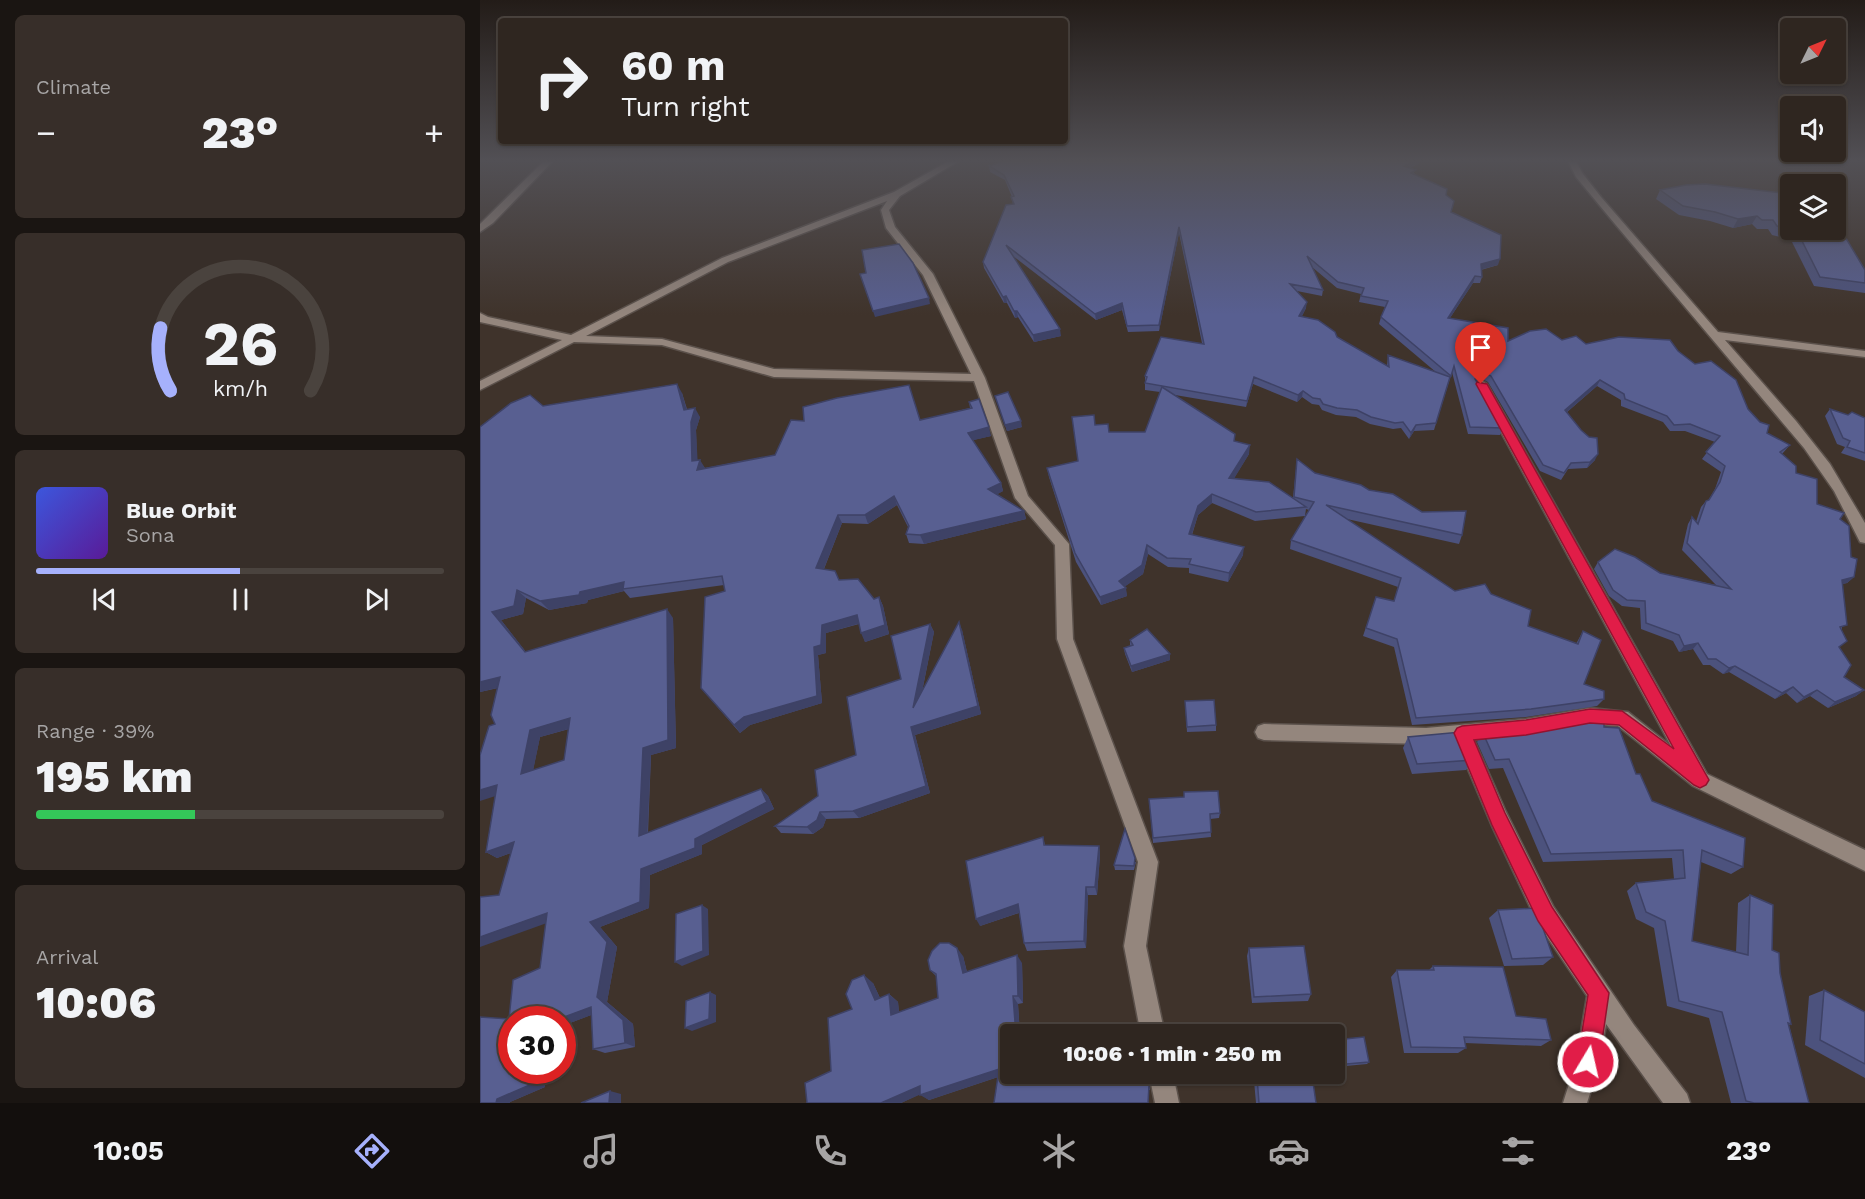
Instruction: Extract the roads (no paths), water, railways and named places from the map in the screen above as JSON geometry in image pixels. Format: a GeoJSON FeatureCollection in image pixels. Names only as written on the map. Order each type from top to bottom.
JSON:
{"type":"FeatureCollection","features":[{"type":"Feature","properties":{"kind":"street"},"geometry":{"type":"LineString","coordinates":[[480,230],[499,212]]}},
{"type":"Feature","properties":{"kind":"street"},"geometry":{"type":"LineString","coordinates":[[480,386],[725,260],[849,212]]}},
{"type":"Feature","properties":{"kind":"street"},"geometry":{"type":"LineString","coordinates":[[886,212],[891,228],[928,274],[979,378],[1022,498],[1062,544],[1065,639],[1148,862],[1135,946],[1151,1024]]}},
{"type":"Feature","properties":{"kind":"street"},"geometry":{"type":"LineString","coordinates":[[1609,212],[1814,450],[1856,516],[1865,538]]}},
{"type":"Feature","properties":{"kind":"street"},"geometry":{"type":"LineString","coordinates":[[480,316],[484,320],[575,339],[662,342],[774,373],[979,378]]}},
{"type":"Feature","properties":{"kind":"street"},"geometry":{"type":"LineString","coordinates":[[1715,335],[1865,354]]}},
{"type":"Feature","properties":{"kind":"street"},"geometry":{"type":"LineString","coordinates":[[1481,384],[1700,780]]}},
{"type":"Feature","properties":{"kind":"street"},"geometry":{"type":"LineString","coordinates":[[1264,732],[1426,736],[1526,728],[1590,716],[1622,718],[1700,780],[1865,861]]}},
{"type":"Feature","properties":{"kind":"street"},"geometry":{"type":"LineString","coordinates":[[1462,733],[1499,819],[1545,914],[1678,1103]]}},
{"type":"Feature","properties":{"kind":"street"},"geometry":{"type":"LineString","coordinates":[[1575,1103],[1588,1062],[1599,993]]}},
{"type":"Feature","properties":{"kind":"street"},"geometry":{"type":"LineString","coordinates":[[1163,1084],[1167,1103]]}}]}
